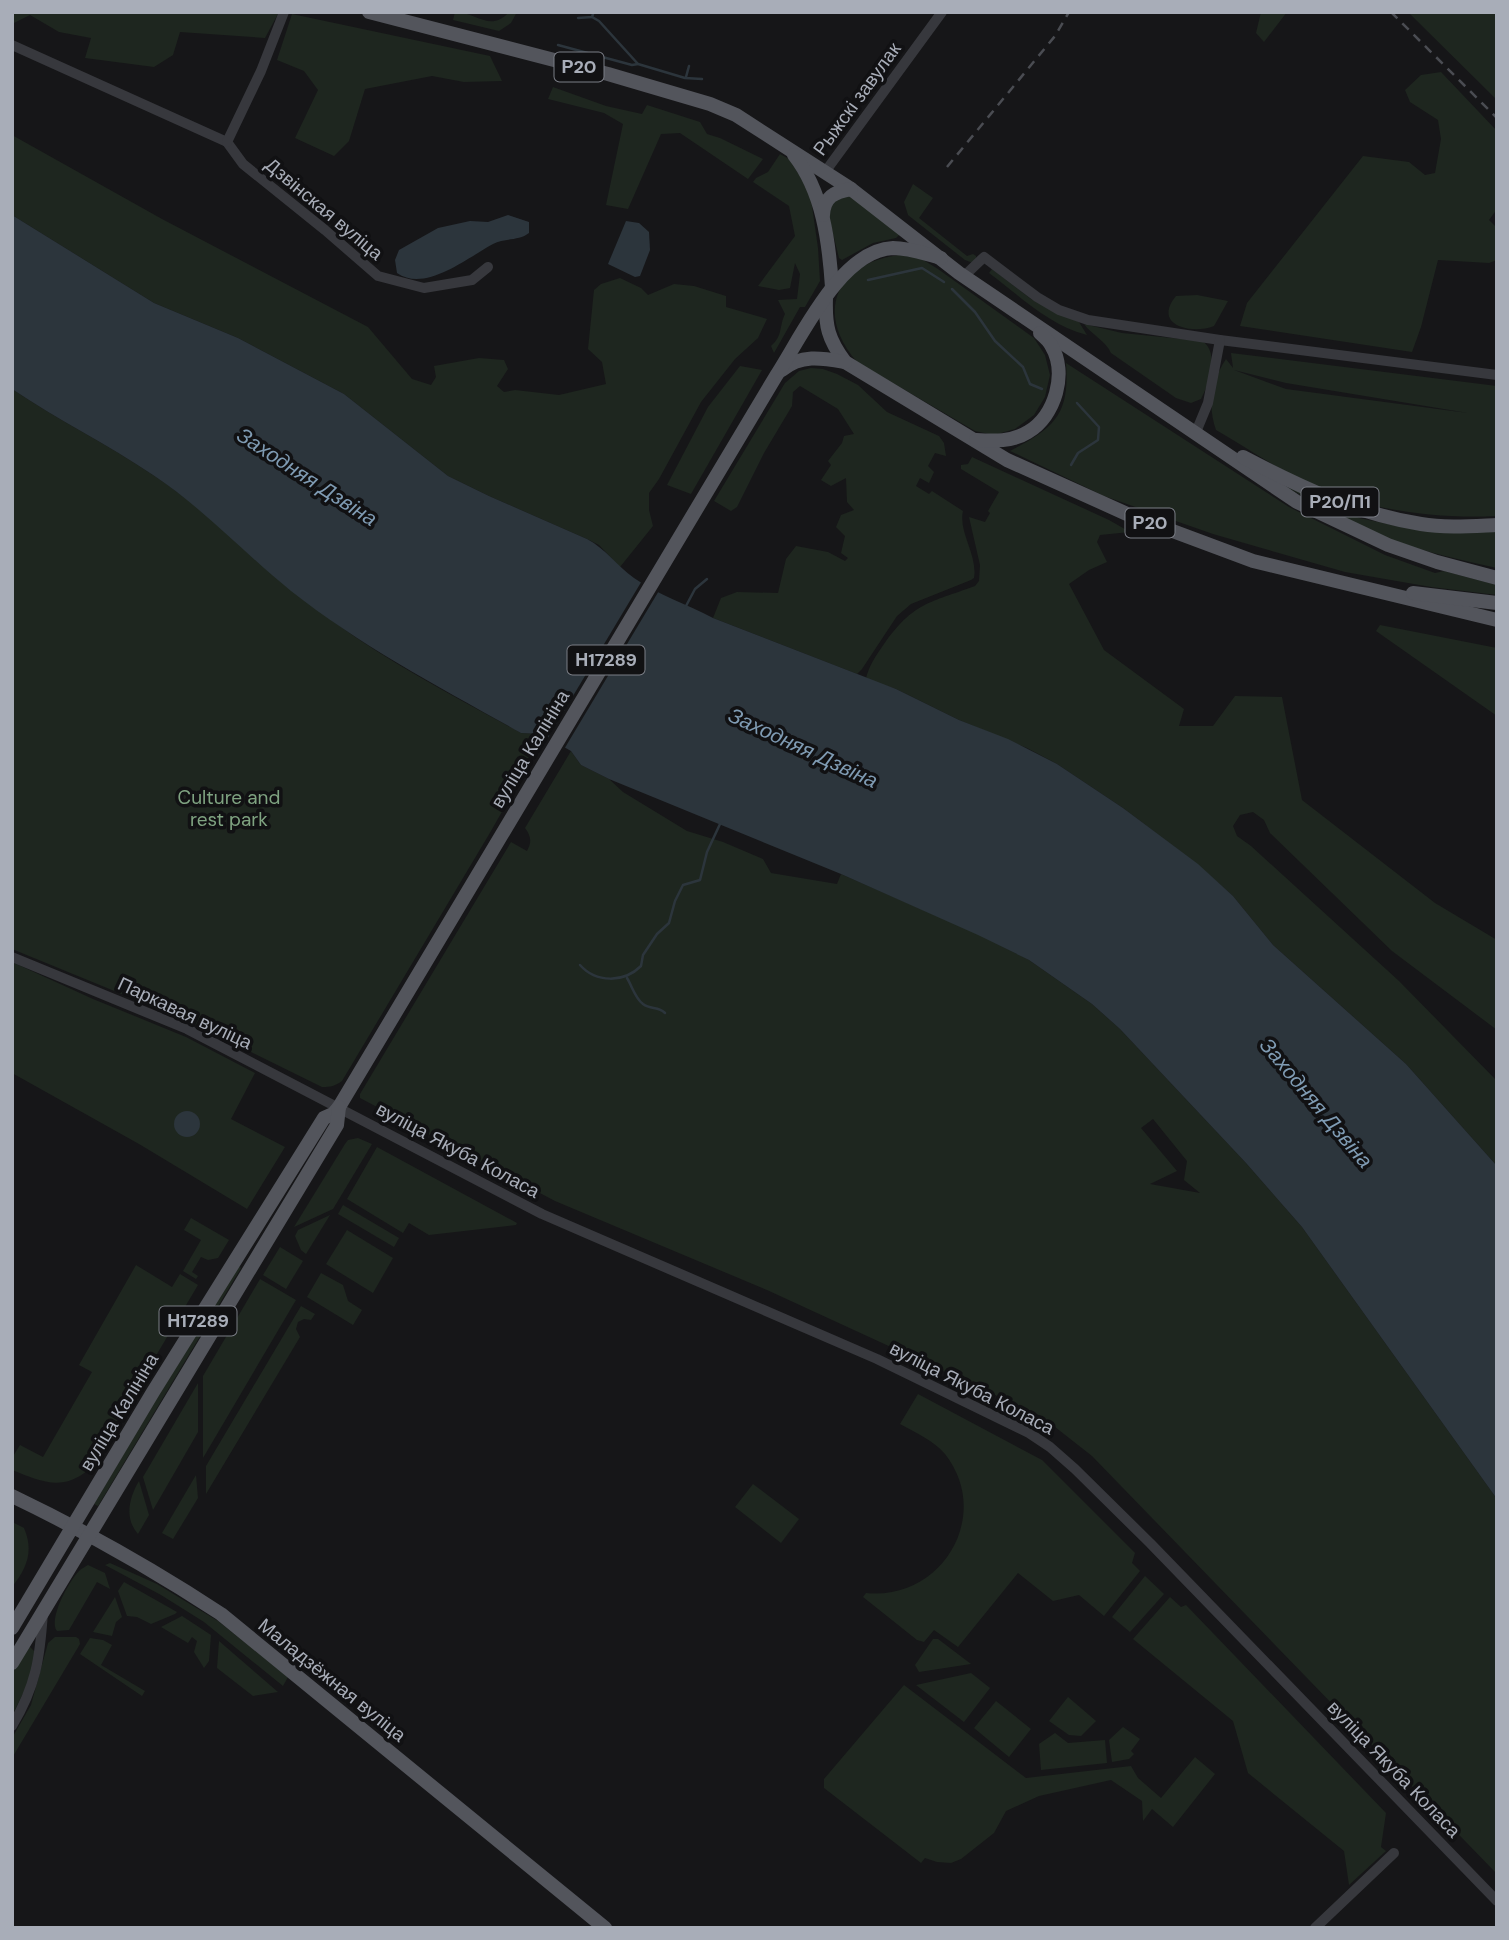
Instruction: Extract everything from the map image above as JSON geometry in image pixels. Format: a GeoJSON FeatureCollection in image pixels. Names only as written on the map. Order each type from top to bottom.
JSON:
{"type":"FeatureCollection","features":[{"type":"Feature","properties":{"kind":"main road","name":"Р20"},"geometry":{"type":"LineString","coordinates":[[369,12],[608,74],[710,104],[736,115],[851,189],[964,276],[1032,324],[1080,353],[1297,502],[1340,524],[1437,562],[1497,578]]}},
{"type":"Feature","properties":{"kind":"main road","name":"Р20"},"geometry":{"type":"LineString","coordinates":[[789,149],[804,168],[822,217]]}},
{"type":"Feature","properties":{"kind":"main road","name":"Р20"},"geometry":{"type":"LineString","coordinates":[[824,172],[821,185],[822,217],[830,262],[825,324],[833,347],[845,362],[1007,460],[1127,514],[1253,561],[1338,583],[1497,603]]}},
{"type":"Feature","properties":{"kind":"main road"},"geometry":{"type":"LineString","coordinates":[[822,217],[824,205],[831,195],[851,189]]}},
{"type":"Feature","properties":{"kind":"main road","name":"Р20"},"geometry":{"type":"LineString","coordinates":[[829,292],[846,270],[877,251],[891,248],[910,249],[941,258]]}},
{"type":"Feature","properties":{"kind":"main road","name":"вуліца Калініна"},"geometry":{"type":"LineString","coordinates":[[12,1628],[72,1525],[324,1118],[340,1107],[776,376],[829,292]]}},
{"type":"Feature","properties":{"kind":"main road","name":"Р20"},"geometry":{"type":"LineString","coordinates":[[971,439],[1013,439],[1029,432],[1049,411],[1056,397],[1057,363],[1052,346],[1032,324]]}},
{"type":"Feature","properties":{"kind":"main road","name":"вуліца Калініна"},"geometry":{"type":"LineString","coordinates":[[776,376],[791,363],[805,359],[822,358],[845,362]]}},
{"type":"Feature","properties":{"kind":"main road","name":"Р20/П1"},"geometry":{"type":"LineString","coordinates":[[1196,432],[1295,484],[1362,511],[1422,524],[1497,525]]}},
{"type":"Feature","properties":{"kind":"main road"},"geometry":{"type":"LineString","coordinates":[[1338,583],[1497,620]]}},
{"type":"Feature","properties":{"kind":"main road","name":"вуліца Калініна"},"geometry":{"type":"LineString","coordinates":[[12,1663],[337,1125],[340,1107]]}},
{"type":"Feature","properties":{"kind":"main road","name":"Маладзёжная вуліца"},"geometry":{"type":"LineString","coordinates":[[12,1496],[72,1525],[162,1576],[221,1614],[605,1928]]}},
{"type":"Feature","properties":{"kind":"street"},"geometry":{"type":"LineString","coordinates":[[227,142],[261,71],[284,12]]}},
{"type":"Feature","properties":{"kind":"street","name":"Рыжскі завулак"},"geometry":{"type":"LineString","coordinates":[[824,172],[942,12]]}},
{"type":"Feature","properties":{"kind":"street","name":"Дзвінская вуліца"},"geometry":{"type":"LineString","coordinates":[[12,45],[227,142],[243,164],[378,276],[424,288],[472,280],[488,267]]}},
{"type":"Feature","properties":{"kind":"street"},"geometry":{"type":"LineString","coordinates":[[964,276],[984,257],[1037,297],[1059,310],[1088,320],[1220,340],[1497,375]]}},
{"type":"Feature","properties":{"kind":"street"},"geometry":{"type":"LineString","coordinates":[[1196,432],[1208,403],[1220,340]]}},
{"type":"Feature","properties":{"kind":"street","name":"Паркавая вуліца"},"geometry":{"type":"LineString","coordinates":[[12,957],[187,1029],[340,1107]]}},
{"type":"Feature","properties":{"kind":"street","name":"вуліца Якуба Коласа"},"geometry":{"type":"LineString","coordinates":[[340,1107],[542,1214],[877,1359],[1029,1433],[1050,1447],[1150,1543],[1497,1902]]}},
{"type":"Feature","properties":{"kind":"street","name":"вуліца Калініна"},"geometry":{"type":"LineString","coordinates":[[12,1611],[28,1601]]}},
{"type":"Feature","properties":{"kind":"street","name":"вуліца Калініна"},"geometry":{"type":"LineString","coordinates":[[12,1726],[27,1702],[34,1679],[41,1646],[44,1610]]}},
{"type":"Feature","properties":{"kind":"street"},"geometry":{"type":"LineString","coordinates":[[1315,1928],[1394,1853]]}},
{"type":"Feature","properties":{"kind":"green space"},"geometry":{"type":"Polygon","coordinates":[[[12,12],[279,12],[265,38],[180,32],[173,55],[154,67],[85,58],[91,38],[59,32],[30,15],[12,24],[12,12]]]}},
{"type":"Feature","properties":{"kind":"green space"},"geometry":{"type":"Polygon","coordinates":[[[455,12],[496,21],[509,12],[517,12],[511,23],[499,31],[453,20],[455,12]]]}},
{"type":"Feature","properties":{"kind":"green space"},"geometry":{"type":"Polygon","coordinates":[[[1261,12],[1287,12],[1264,42],[1256,33],[1261,12]]]}},
{"type":"Feature","properties":{"kind":"green space"},"geometry":{"type":"Polygon","coordinates":[[[1408,12],[1497,12],[1497,100],[1408,12]]]}},
{"type":"Feature","properties":{"kind":"green space"},"geometry":{"type":"Polygon","coordinates":[[[292,14],[490,56],[502,81],[464,82],[432,76],[365,89],[349,141],[334,156],[295,138],[318,90],[304,71],[277,60],[292,14]]]}},
{"type":"Feature","properties":{"kind":"green space"},"geometry":{"type":"Polygon","coordinates":[[[1441,72],[1497,131],[1497,209],[1489,220],[1497,228],[1497,260],[1489,263],[1438,260],[1412,352],[1240,326],[1247,303],[1363,156],[1409,162],[1425,175],[1435,173],[1441,139],[1438,120],[1410,102],[1405,90],[1421,75],[1441,72]]]}},
{"type":"Feature","properties":{"kind":"green space"},"geometry":{"type":"Polygon","coordinates":[[[553,87],[606,106],[642,114],[647,105],[700,122],[707,134],[763,159],[748,179],[680,133],[661,134],[628,209],[606,205],[623,124],[604,113],[548,99],[553,87]]]}},
{"type":"Feature","properties":{"kind":"green space"},"geometry":{"type":"Polygon","coordinates":[[[12,135],[162,219],[368,327],[412,379],[431,385],[436,377],[434,366],[479,358],[504,360],[508,369],[497,386],[504,392],[515,390],[559,395],[606,384],[602,362],[588,349],[594,290],[601,284],[620,278],[641,288],[648,295],[674,284],[694,286],[726,296],[726,307],[767,319],[758,338],[735,359],[701,402],[649,493],[653,526],[620,567],[599,545],[448,476],[344,394],[238,338],[154,303],[12,215],[12,135]]]}},
{"type":"Feature","properties":{"kind":"green space"},"geometry":{"type":"Polygon","coordinates":[[[780,154],[789,159],[810,192],[820,281],[805,307],[800,307],[774,353],[771,346],[779,335],[785,314],[778,300],[797,299],[800,274],[795,263],[790,288],[779,290],[758,286],[795,236],[789,206],[753,182],[768,172],[780,154]]]}},
{"type":"Feature","properties":{"kind":"green space"},"geometry":{"type":"Polygon","coordinates":[[[913,184],[933,198],[919,218],[967,256],[976,256],[976,261],[973,263],[965,260],[908,215],[904,202],[913,184]]]}},
{"type":"Feature","properties":{"kind":"green space"},"geometry":{"type":"Polygon","coordinates":[[[848,194],[900,234],[896,238],[873,243],[842,260],[839,258],[828,213],[831,200],[848,194]]]}},
{"type":"Feature","properties":{"kind":"green space"},"geometry":{"type":"Polygon","coordinates":[[[899,255],[920,258],[938,269],[1034,338],[1045,355],[1050,375],[1045,397],[1034,415],[1015,429],[994,435],[975,431],[857,362],[844,344],[837,326],[835,309],[838,293],[847,279],[860,268],[877,260],[899,255]]]}},
{"type":"Feature","properties":{"kind":"green space"},"geometry":{"type":"Polygon","coordinates":[[[992,269],[1031,299],[1079,322],[1087,335],[1060,324],[1035,309],[989,273],[992,269]]]}},
{"type":"Feature","properties":{"kind":"green space"},"geometry":{"type":"Polygon","coordinates":[[[1197,295],[1228,301],[1214,326],[1186,328],[1171,321],[1170,306],[1176,296],[1197,295]]]}},
{"type":"Feature","properties":{"kind":"green space"},"geometry":{"type":"Polygon","coordinates":[[[1084,324],[1122,333],[1202,341],[1211,353],[1212,360],[1210,377],[1201,399],[1191,403],[1176,398],[1111,353],[1084,324]]]}},
{"type":"Feature","properties":{"kind":"green space"},"geometry":{"type":"Polygon","coordinates":[[[1231,353],[1497,386],[1497,516],[1445,516],[1367,504],[1342,497],[1284,471],[1216,430],[1212,411],[1214,384],[1226,359],[1233,368],[1231,353]],[[1234,370],[1286,389],[1468,413],[1286,383],[1234,370]]]}},
{"type":"Feature","properties":{"kind":"green space"},"geometry":{"type":"Polygon","coordinates":[[[1066,363],[1289,507],[1385,555],[1435,573],[1444,571],[1497,585],[1497,595],[1345,572],[1213,534],[1104,496],[1010,451],[1038,435],[1056,418],[1065,395],[1066,363]]]}},
{"type":"Feature","properties":{"kind":"green space"},"geometry":{"type":"Polygon","coordinates":[[[740,366],[762,370],[691,494],[667,485],[708,407],[740,366]]]}},
{"type":"Feature","properties":{"kind":"green space"},"geometry":{"type":"Polygon","coordinates":[[[811,368],[837,374],[858,385],[887,412],[939,436],[944,443],[946,456],[935,453],[928,466],[934,472],[929,483],[920,478],[916,486],[929,494],[932,491],[963,511],[963,527],[973,561],[974,578],[911,604],[897,616],[857,674],[713,618],[721,598],[737,592],[778,593],[786,559],[796,546],[828,552],[845,561],[848,558],[841,553],[845,536],[836,527],[841,515],[854,510],[847,502],[846,478],[831,486],[821,480],[831,465],[828,461],[844,436],[854,434],[838,409],[800,386],[793,392],[792,406],[764,453],[737,507],[731,511],[714,501],[785,383],[799,371],[811,368]]]}},
{"type":"Feature","properties":{"kind":"green space","name":"Culture and rest park"},"geometry":{"type":"Polygon","coordinates":[[[12,389],[177,492],[288,586],[379,653],[521,733],[541,734],[524,773],[491,831],[342,1081],[335,1085],[322,1087],[190,1022],[12,949],[12,389]]]}},
{"type":"Feature","properties":{"kind":"green space"},"geometry":{"type":"Polygon","coordinates":[[[972,457],[1130,532],[1100,535],[1097,542],[1107,562],[1069,584],[1104,650],[1184,709],[1179,726],[1213,726],[1235,696],[1282,697],[1302,800],[1435,903],[1497,940],[1497,1030],[1392,951],[1270,833],[1264,820],[1253,812],[1240,815],[1233,826],[1237,836],[1399,981],[1497,1081],[1497,1166],[1406,1064],[1273,945],[1233,896],[1197,864],[1123,808],[1057,764],[896,689],[866,679],[879,652],[904,620],[924,606],[975,586],[979,581],[980,565],[969,517],[985,522],[999,492],[961,469],[961,465],[968,464],[972,457]]]}},
{"type":"Feature","properties":{"kind":"green space"},"geometry":{"type":"Polygon","coordinates":[[[1289,486],[1359,518],[1422,531],[1497,531],[1497,568],[1391,540],[1339,516],[1288,488],[1289,486]]]}},
{"type":"Feature","properties":{"kind":"green space"},"geometry":{"type":"Polygon","coordinates":[[[1380,625],[1497,648],[1497,716],[1376,631],[1380,625]]]}},
{"type":"Feature","properties":{"kind":"green space"},"geometry":{"type":"Polygon","coordinates":[[[571,751],[581,765],[609,779],[623,792],[687,831],[723,842],[763,859],[771,873],[837,884],[841,874],[978,934],[1029,960],[1092,1004],[1120,1029],[1246,1163],[1302,1227],[1497,1499],[1497,1874],[1092,1456],[1041,1416],[767,1290],[555,1201],[360,1098],[511,842],[527,851],[530,839],[525,828],[571,751]],[[1153,1119],[1141,1128],[1177,1171],[1150,1184],[1200,1193],[1184,1180],[1187,1161],[1153,1119]]]}},
{"type":"Feature","properties":{"kind":"green space"},"geometry":{"type":"Polygon","coordinates":[[[12,962],[186,1037],[255,1073],[231,1119],[285,1147],[247,1209],[139,1144],[12,1073],[12,962]]]}},
{"type":"Feature","properties":{"kind":"green space"},"geometry":{"type":"Polygon","coordinates":[[[358,1138],[372,1144],[333,1209],[294,1227],[345,1144],[348,1140],[358,1138]]]}},
{"type":"Feature","properties":{"kind":"green space"},"geometry":{"type":"Polygon","coordinates":[[[377,1147],[517,1223],[516,1225],[429,1235],[409,1223],[403,1233],[347,1199],[377,1147]]]}},
{"type":"Feature","properties":{"kind":"green space"},"geometry":{"type":"Polygon","coordinates":[[[343,1205],[399,1238],[394,1247],[338,1214],[343,1205]]]}},
{"type":"Feature","properties":{"kind":"green space"},"geometry":{"type":"Polygon","coordinates":[[[330,1215],[306,1254],[301,1250],[295,1236],[298,1230],[330,1215]]]}},
{"type":"Feature","properties":{"kind":"green space"},"geometry":{"type":"Polygon","coordinates":[[[191,1218],[229,1240],[218,1258],[208,1260],[201,1257],[192,1272],[198,1276],[196,1279],[183,1271],[201,1240],[184,1230],[191,1218]]]}},
{"type":"Feature","properties":{"kind":"green space"},"geometry":{"type":"Polygon","coordinates":[[[347,1230],[393,1258],[373,1293],[326,1264],[347,1230]]]}},
{"type":"Feature","properties":{"kind":"green space"},"geometry":{"type":"Polygon","coordinates":[[[280,1247],[303,1261],[286,1289],[263,1275],[280,1247]]]}},
{"type":"Feature","properties":{"kind":"green space"},"geometry":{"type":"Polygon","coordinates":[[[236,1264],[241,1268],[98,1506],[94,1504],[236,1264]]]}},
{"type":"Feature","properties":{"kind":"green space"},"geometry":{"type":"Polygon","coordinates":[[[136,1265],[172,1287],[180,1274],[198,1285],[88,1470],[78,1477],[60,1483],[41,1481],[12,1470],[12,1458],[20,1445],[43,1457],[92,1372],[79,1365],[136,1265]]]}},
{"type":"Feature","properties":{"kind":"green space"},"geometry":{"type":"Polygon","coordinates":[[[321,1273],[343,1285],[348,1301],[362,1310],[353,1325],[307,1297],[321,1273]]]}},
{"type":"Feature","properties":{"kind":"green space"},"geometry":{"type":"Polygon","coordinates":[[[260,1279],[296,1300],[203,1458],[203,1376],[260,1279]]]}},
{"type":"Feature","properties":{"kind":"green space"},"geometry":{"type":"Polygon","coordinates":[[[301,1306],[315,1314],[311,1320],[298,1322],[296,1329],[300,1337],[206,1494],[206,1466],[301,1306]]]}},
{"type":"Feature","properties":{"kind":"green space"},"geometry":{"type":"Polygon","coordinates":[[[198,1383],[198,1432],[153,1510],[143,1477],[198,1383]]]}},
{"type":"Feature","properties":{"kind":"green space"},"geometry":{"type":"Polygon","coordinates":[[[918,1394],[1042,1460],[1135,1553],[1132,1563],[1140,1571],[1104,1616],[1079,1595],[1053,1601],[1018,1573],[958,1647],[934,1630],[924,1642],[917,1640],[863,1597],[866,1593],[893,1592],[917,1583],[937,1569],[952,1549],[961,1527],[964,1503],[959,1478],[945,1454],[930,1441],[900,1424],[918,1394]]]}},
{"type":"Feature","properties":{"kind":"green space"},"geometry":{"type":"Polygon","coordinates":[[[196,1475],[198,1498],[173,1539],[162,1533],[196,1475]]]}},
{"type":"Feature","properties":{"kind":"green space"},"geometry":{"type":"Polygon","coordinates":[[[139,1481],[149,1515],[138,1534],[131,1521],[130,1508],[139,1481]]]}},
{"type":"Feature","properties":{"kind":"green space"},"geometry":{"type":"Polygon","coordinates":[[[753,1484],[799,1519],[781,1543],[735,1507],[753,1484]]]}},
{"type":"Feature","properties":{"kind":"green space"},"geometry":{"type":"Polygon","coordinates":[[[12,1522],[24,1528],[29,1552],[22,1573],[12,1587],[12,1522]]]}},
{"type":"Feature","properties":{"kind":"green space"},"geometry":{"type":"Polygon","coordinates":[[[110,1563],[157,1584],[218,1621],[288,1677],[283,1686],[204,1622],[105,1565],[110,1563]]]}},
{"type":"Feature","properties":{"kind":"green space"},"geometry":{"type":"Polygon","coordinates":[[[88,1565],[105,1573],[110,1589],[97,1582],[69,1630],[57,1631],[55,1618],[65,1591],[80,1570],[88,1565]]]}},
{"type":"Feature","properties":{"kind":"green space"},"geometry":{"type":"Polygon","coordinates":[[[1145,1576],[1164,1594],[1130,1632],[1112,1617],[1145,1576]]]}},
{"type":"Feature","properties":{"kind":"green space"},"geometry":{"type":"Polygon","coordinates":[[[124,1582],[177,1612],[151,1624],[137,1617],[127,1616],[118,1591],[124,1582]]]}},
{"type":"Feature","properties":{"kind":"green space"},"geometry":{"type":"Polygon","coordinates":[[[115,1597],[122,1617],[116,1622],[112,1636],[93,1632],[115,1597]]]}},
{"type":"Feature","properties":{"kind":"green space"},"geometry":{"type":"Polygon","coordinates":[[[1170,1597],[1181,1607],[1186,1605],[1386,1813],[1381,1847],[1386,1851],[1349,1885],[1344,1851],[1248,1773],[1233,1721],[1133,1639],[1170,1597]]]}},
{"type":"Feature","properties":{"kind":"green space"},"geometry":{"type":"Polygon","coordinates":[[[182,1616],[211,1635],[209,1661],[204,1668],[194,1652],[197,1641],[192,1637],[188,1643],[161,1627],[182,1616]]]}},
{"type":"Feature","properties":{"kind":"green space"},"geometry":{"type":"Polygon","coordinates":[[[55,1637],[76,1637],[80,1644],[12,1758],[12,1738],[31,1705],[48,1643],[55,1637]]]}},
{"type":"Feature","properties":{"kind":"green space"},"geometry":{"type":"Polygon","coordinates":[[[90,1638],[112,1645],[101,1665],[145,1691],[142,1696],[80,1654],[90,1638]]]}},
{"type":"Feature","properties":{"kind":"green space"},"geometry":{"type":"Polygon","coordinates":[[[933,1639],[938,1639],[971,1664],[919,1672],[915,1665],[933,1639]]]}},
{"type":"Feature","properties":{"kind":"green space"},"geometry":{"type":"Polygon","coordinates":[[[219,1641],[278,1692],[253,1696],[217,1668],[219,1641]]]}},
{"type":"Feature","properties":{"kind":"green space"},"geometry":{"type":"Polygon","coordinates":[[[30,1647],[35,1652],[30,1679],[12,1716],[12,1671],[26,1648],[30,1647]]]}},
{"type":"Feature","properties":{"kind":"green space"},"geometry":{"type":"Polygon","coordinates":[[[971,1673],[990,1688],[964,1722],[916,1685],[971,1673]]]}},
{"type":"Feature","properties":{"kind":"green space"},"geometry":{"type":"Polygon","coordinates":[[[904,1685],[1026,1778],[1131,1766],[1138,1778],[1161,1798],[1195,1757],[1215,1774],[1173,1827],[1152,1809],[1143,1821],[1142,1801],[1111,1780],[1039,1796],[1006,1811],[994,1833],[961,1859],[951,1863],[925,1858],[921,1863],[824,1788],[824,1779],[904,1685]]]}},
{"type":"Feature","properties":{"kind":"green space"},"geometry":{"type":"Polygon","coordinates":[[[1068,1697],[1096,1721],[1081,1736],[1069,1735],[1049,1721],[1068,1697]]]}},
{"type":"Feature","properties":{"kind":"green space"},"geometry":{"type":"Polygon","coordinates":[[[996,1701],[1031,1729],[1009,1757],[974,1728],[996,1701]]]}},
{"type":"Feature","properties":{"kind":"green space"},"geometry":{"type":"Polygon","coordinates":[[[1123,1727],[1140,1739],[1131,1751],[1134,1754],[1129,1759],[1112,1762],[1109,1740],[1123,1727]]]}},
{"type":"Feature","properties":{"kind":"green space"},"geometry":{"type":"Polygon","coordinates":[[[1055,1733],[1068,1743],[1105,1740],[1107,1763],[1041,1770],[1039,1744],[1055,1733]]]}},
{"type":"Feature","properties":{"kind":"water","name":"Заходняя Дзвіна"},"geometry":{"type":"Polygon","coordinates":[[[12,215],[154,303],[238,338],[344,394],[448,476],[587,539],[634,578],[653,589],[713,618],[896,689],[959,720],[1008,739],[1057,764],[1123,808],[1198,864],[1233,896],[1273,945],[1406,1064],[1497,1166],[1497,1499],[1302,1227],[1120,1029],[1092,1004],[1029,960],[978,935],[841,874],[609,779],[581,765],[571,751],[541,734],[521,733],[433,684],[346,631],[291,591],[206,516],[153,475],[12,389],[12,215]]]}},
{"type":"Feature","properties":{"kind":"water"},"geometry":{"type":"Polygon","coordinates":[[[508,215],[529,222],[529,233],[493,244],[459,265],[433,276],[408,278],[397,273],[395,260],[399,250],[438,228],[470,221],[488,222],[508,215]]]}},
{"type":"Feature","properties":{"kind":"water"},"geometry":{"type":"Polygon","coordinates":[[[626,221],[639,223],[649,232],[650,250],[640,276],[635,277],[608,264],[626,221]]]}},
{"type":"Feature","properties":{"kind":"water"},"geometry":{"type":"Polygon","coordinates":[[[187,1111],[196,1115],[200,1124],[196,1133],[187,1137],[178,1133],[174,1124],[178,1115],[187,1111]]]}},
{"type":"Feature","properties":{"kind":"pier"},"geometry":{"type":"Polygon","coordinates":[[[643,579],[660,589],[563,751],[546,741],[643,579]]]}},
{"type":"Feature","properties":{"kind":"waterway"},"geometry":{"type":"LineString","coordinates":[[578,18],[592,17],[593,14]]}},
{"type":"Feature","properties":{"kind":"waterway"},"geometry":{"type":"LineString","coordinates":[[592,17],[599,21],[638,64],[685,78],[702,79]]}},
{"type":"Feature","properties":{"kind":"waterway"},"geometry":{"type":"LineString","coordinates":[[558,45],[632,65],[638,64]]}},
{"type":"Feature","properties":{"kind":"waterway"},"geometry":{"type":"LineString","coordinates":[[686,77],[689,66]]}},
{"type":"Feature","properties":{"kind":"waterway"},"geometry":{"type":"LineString","coordinates":[[868,280],[922,268],[944,282]]}},
{"type":"Feature","properties":{"kind":"waterway"},"geometry":{"type":"LineString","coordinates":[[952,289],[975,312],[995,341],[1023,367],[1030,384],[1042,389]]}},
{"type":"Feature","properties":{"kind":"waterway"},"geometry":{"type":"LineString","coordinates":[[1071,465],[1078,453],[1098,440],[1099,427],[1077,403]]}},
{"type":"Feature","properties":{"kind":"waterway"},"geometry":{"type":"LineString","coordinates":[[686,606],[695,589],[707,579]]}},
{"type":"Feature","properties":{"kind":"waterway"},"geometry":{"type":"LineString","coordinates":[[580,965],[594,975],[610,979],[627,976],[641,966],[643,955],[657,934],[669,923],[683,885],[700,880],[707,852],[720,824]]}},
{"type":"Feature","properties":{"kind":"waterway"},"geometry":{"type":"LineString","coordinates":[[627,978],[640,1001],[665,1013]]}},
{"type":"Feature","properties":{"kind":"railway"},"geometry":{"type":"LineString","coordinates":[[947,167],[1055,36],[1069,12]]}},
{"type":"Feature","properties":{"kind":"railway"},"geometry":{"type":"LineString","coordinates":[[1391,12],[1497,118]]}}]}
